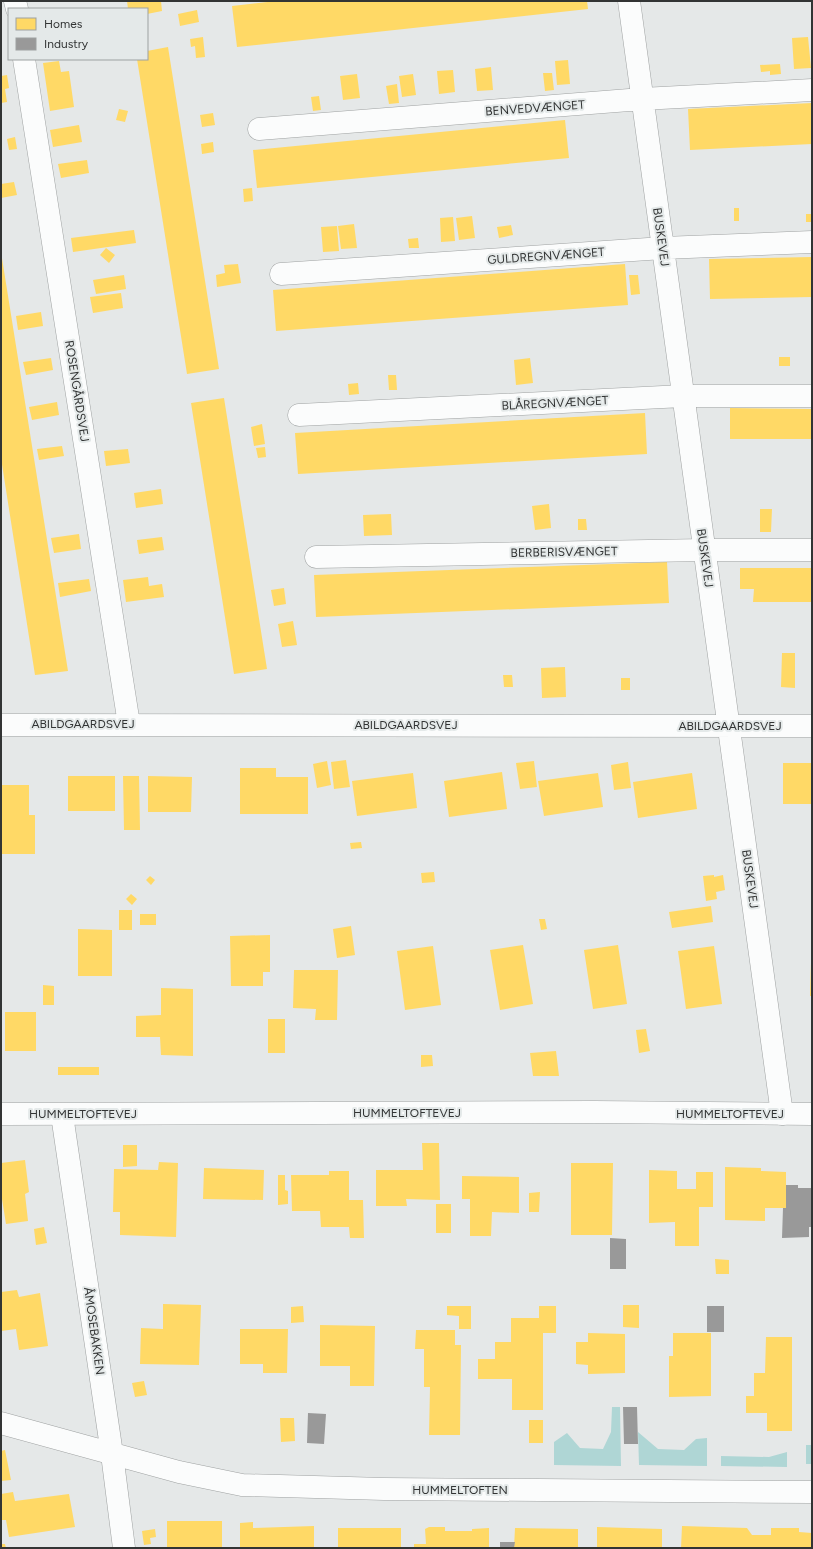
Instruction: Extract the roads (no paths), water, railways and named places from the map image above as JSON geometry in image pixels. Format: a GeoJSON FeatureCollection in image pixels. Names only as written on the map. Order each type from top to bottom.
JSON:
{"type":"FeatureCollection","features":[{"type":"Feature","properties":{"kind":"street","name":"BUSKEVEJ"},"geometry":{"type":"LineString","coordinates":[[629,1],[782,1114]]}},
{"type":"Feature","properties":{"kind":"street","name":"ROSENGÅRDSVEJ"},"geometry":{"type":"LineString","coordinates":[[24,60],[129,724]]}},
{"type":"Feature","properties":{"kind":"street","name":"BENVEDVÆNGET"},"geometry":{"type":"LineString","coordinates":[[259,128],[642,99],[812,90]]}},
{"type":"Feature","properties":{"kind":"street","name":"GULDREGNVÆNGET"},"geometry":{"type":"LineString","coordinates":[[281,274],[663,248],[812,242]]}},
{"type":"Feature","properties":{"kind":"street","name":"BLÅREGNVÆNGET"},"geometry":{"type":"LineString","coordinates":[[299,415],[683,396],[812,396]]}},
{"type":"Feature","properties":{"kind":"street","name":"BERBERISVÆNGET"},"geometry":{"type":"LineString","coordinates":[[316,557],[704,550],[812,550]]}},
{"type":"Feature","properties":{"kind":"street","name":"ABILDGAARDSVEJ"},"geometry":{"type":"LineString","coordinates":[[1,725],[812,726]]}},
{"type":"Feature","properties":{"kind":"street","name":"HUMMELTOFTEVEJ"},"geometry":{"type":"LineString","coordinates":[[1,1114],[62,1115],[586,1112],[812,1114]]}},
{"type":"Feature","properties":{"kind":"street","name":"ÅMOSEBAKKEN"},"geometry":{"type":"LineString","coordinates":[[62,1115],[112,1454],[124,1548]]}},
{"type":"Feature","properties":{"kind":"street","name":"HUMMELTOFTEN"},"geometry":{"type":"LineString","coordinates":[[1,1423],[179,1472],[242,1485],[384,1489],[812,1492]]}}]}
